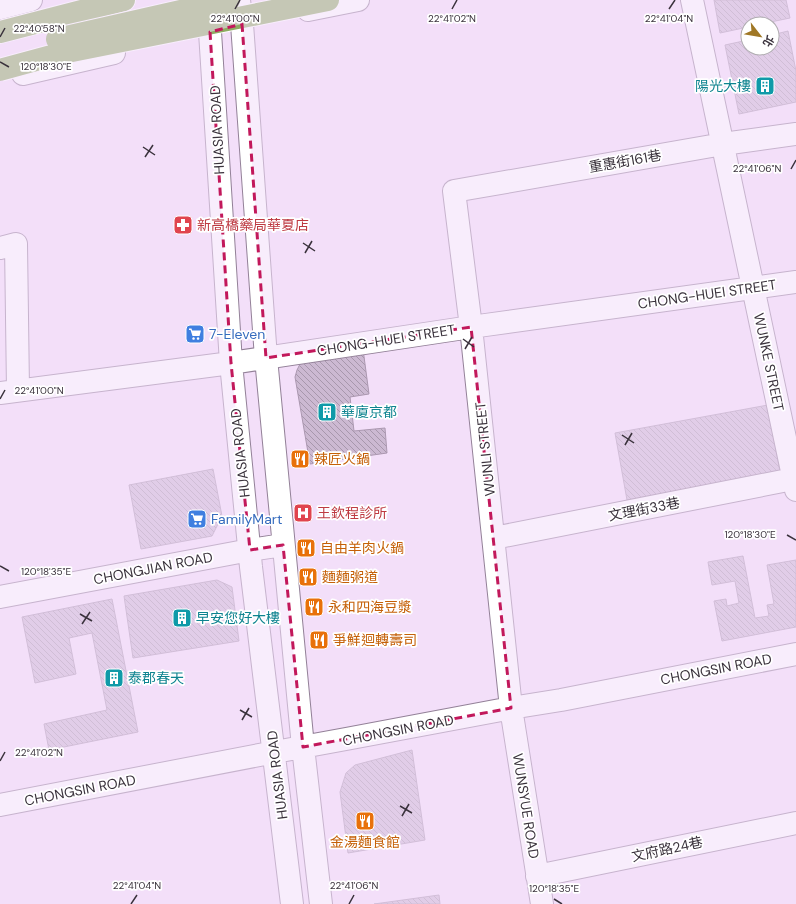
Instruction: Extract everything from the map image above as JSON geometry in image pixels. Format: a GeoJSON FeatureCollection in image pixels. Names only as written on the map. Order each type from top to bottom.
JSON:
{"type":"FeatureCollection","features":[{"type":"Feature","properties":{"kind":"highway"},"geometry":{"type":"LineString","coordinates":[[0,32],[124,0]]}},
{"type":"Feature","properties":{"kind":"highway"},"geometry":{"type":"LineString","coordinates":[[0,55],[68,36],[229,0]]}},
{"type":"Feature","properties":{"kind":"highway"},"geometry":{"type":"LineString","coordinates":[[0,70],[62,53],[328,0]]}},
{"type":"Feature","properties":{"kind":"street"},"geometry":{"type":"LineString","coordinates":[[0,8],[31,0]]}},
{"type":"Feature","properties":{"kind":"street","name":"HUASIA ROAD"},"geometry":{"type":"LineString","coordinates":[[205,0],[210,32],[231,363],[250,550],[292,904]]}},
{"type":"Feature","properties":{"kind":"street","name":"HUASIA ROAD"},"geometry":{"type":"LineString","coordinates":[[239,0],[266,358],[303,747],[321,904]]}},
{"type":"Feature","properties":{"kind":"street"},"geometry":{"type":"LineString","coordinates":[[0,79],[210,32],[299,7],[358,0]]}},
{"type":"Feature","properties":{"kind":"street","name":"WUNKE STREET"},"geometry":{"type":"LineString","coordinates":[[692,0],[795,484]]}},
{"type":"Feature","properties":{"kind":"street","name":"重惠街161巷"},"geometry":{"type":"LineString","coordinates":[[454,191],[723,144],[796,134]]}},
{"type":"Feature","properties":{"kind":"street","name":"WUNLI STREET"},"geometry":{"type":"LineString","coordinates":[[454,191],[471,327],[511,708]]}},
{"type":"Feature","properties":{"kind":"street"},"geometry":{"type":"LineString","coordinates":[[0,248],[16,244],[9,391]]}},
{"type":"Feature","properties":{"kind":"street","name":"CHONG-HUEI STREET"},"geometry":{"type":"LineString","coordinates":[[9,391],[231,363],[471,327],[796,282]]}},
{"type":"Feature","properties":{"kind":"street","name":"文理街33巷"},"geometry":{"type":"LineString","coordinates":[[494,538],[795,484]]}},
{"type":"Feature","properties":{"kind":"street","name":"CHONGJIAN ROAD"},"geometry":{"type":"LineString","coordinates":[[0,597],[283,545]]}},
{"type":"Feature","properties":{"kind":"street","name":"CHONGSIN ROAD"},"geometry":{"type":"LineString","coordinates":[[0,805],[274,752],[561,700],[796,654]]}},
{"type":"Feature","properties":{"kind":"street","name":"WUNSYUE ROAD"},"geometry":{"type":"LineString","coordinates":[[511,708],[542,904]]}},
{"type":"Feature","properties":{"kind":"street","name":"文府路24巷"},"geometry":{"type":"LineString","coordinates":[[537,876],[796,823]]}},
{"type":"Feature","properties":{"kind":"highlighted area"},"geometry":{"type":"Polygon","coordinates":[[[242,24],[266,358],[471,327],[511,708],[303,747],[283,545],[250,550],[231,363],[210,32],[242,24]]]}},
{"type":"Feature","properties":{"kind":"building"},"geometry":{"type":"Polygon","coordinates":[[[714,0],[786,0],[790,18],[780,20],[780,16],[740,16],[740,29],[720,33],[714,0]]]}},
{"type":"Feature","properties":{"kind":"building","name":"陽光大樓"},"geometry":{"type":"Polygon","coordinates":[[[788,31],[796,71],[796,102],[739,114],[725,45],[740,42],[740,56],[780,56],[780,33],[788,31]]]}},
{"type":"Feature","properties":{"kind":"building","name":"華廈京都"},"geometry":{"type":"Polygon","coordinates":[[[363,349],[369,394],[350,397],[354,431],[385,428],[387,453],[310,464],[295,377],[297,370],[301,362],[363,349]]]}},
{"type":"Feature","properties":{"kind":"building"},"geometry":{"type":"Polygon","coordinates":[[[768,405],[780,472],[627,500],[615,433],[768,405]]]}},
{"type":"Feature","properties":{"kind":"building"},"geometry":{"type":"Polygon","coordinates":[[[213,469],[222,516],[212,536],[141,549],[129,485],[213,469]]]}},
{"type":"Feature","properties":{"kind":"building"},"geometry":{"type":"Polygon","coordinates":[[[743,556],[755,618],[769,616],[767,605],[774,604],[767,565],[796,560],[796,627],[722,641],[714,601],[726,599],[727,606],[739,603],[735,581],[712,585],[708,562],[743,556]]]}},
{"type":"Feature","properties":{"kind":"building","name":"早安您好大樓"},"geometry":{"type":"Polygon","coordinates":[[[217,580],[232,587],[239,641],[133,658],[124,596],[217,580]]]}},
{"type":"Feature","properties":{"kind":"building","name":"泰郡春天"},"geometry":{"type":"Polygon","coordinates":[[[112,599],[138,732],[49,750],[44,724],[107,710],[92,633],[69,638],[76,674],[35,683],[22,617],[112,599]]]}},
{"type":"Feature","properties":{"kind":"building"},"geometry":{"type":"Polygon","coordinates":[[[412,750],[425,840],[348,853],[340,792],[346,773],[355,765],[412,750]]]}},
{"type":"Feature","properties":{"kind":"building"},"geometry":{"type":"Polygon","coordinates":[[[439,895],[440,904],[374,904],[439,895]]]}},
{"type":"Feature","properties":{"kind":"place","name":"陽光大樓"},"geometry":{"type":"Point","coordinates":[765,86]}},
{"type":"Feature","properties":{"kind":"place","name":"新高橋藥局華夏店"},"geometry":{"type":"Point","coordinates":[183,225]}},
{"type":"Feature","properties":{"kind":"place","name":"7-Eleven"},"geometry":{"type":"Point","coordinates":[195,334]}},
{"type":"Feature","properties":{"kind":"place","name":"華廈京都"},"geometry":{"type":"Point","coordinates":[327,412]}},
{"type":"Feature","properties":{"kind":"place","name":"辣匠火鍋"},"geometry":{"type":"Point","coordinates":[300,459]}},
{"type":"Feature","properties":{"kind":"place","name":"王欽程診所"},"geometry":{"type":"Point","coordinates":[303,513]}},
{"type":"Feature","properties":{"kind":"place","name":"FamilyMart"},"geometry":{"type":"Point","coordinates":[197,519]}},
{"type":"Feature","properties":{"kind":"place","name":"自由羊肉火鍋"},"geometry":{"type":"Point","coordinates":[306,548]}},
{"type":"Feature","properties":{"kind":"place","name":"麵麵粥道"},"geometry":{"type":"Point","coordinates":[308,577]}},
{"type":"Feature","properties":{"kind":"place","name":"永和四海豆漿"},"geometry":{"type":"Point","coordinates":[314,607]}},
{"type":"Feature","properties":{"kind":"place","name":"早安您好大樓"},"geometry":{"type":"Point","coordinates":[182,618]}},
{"type":"Feature","properties":{"kind":"place","name":"爭鮮迴轉壽司"},"geometry":{"type":"Point","coordinates":[319,640]}},
{"type":"Feature","properties":{"kind":"place","name":"泰郡春天"},"geometry":{"type":"Point","coordinates":[114,678]}},
{"type":"Feature","properties":{"kind":"place","name":"金湯麵食館"},"geometry":{"type":"Point","coordinates":[365,821]}}]}
